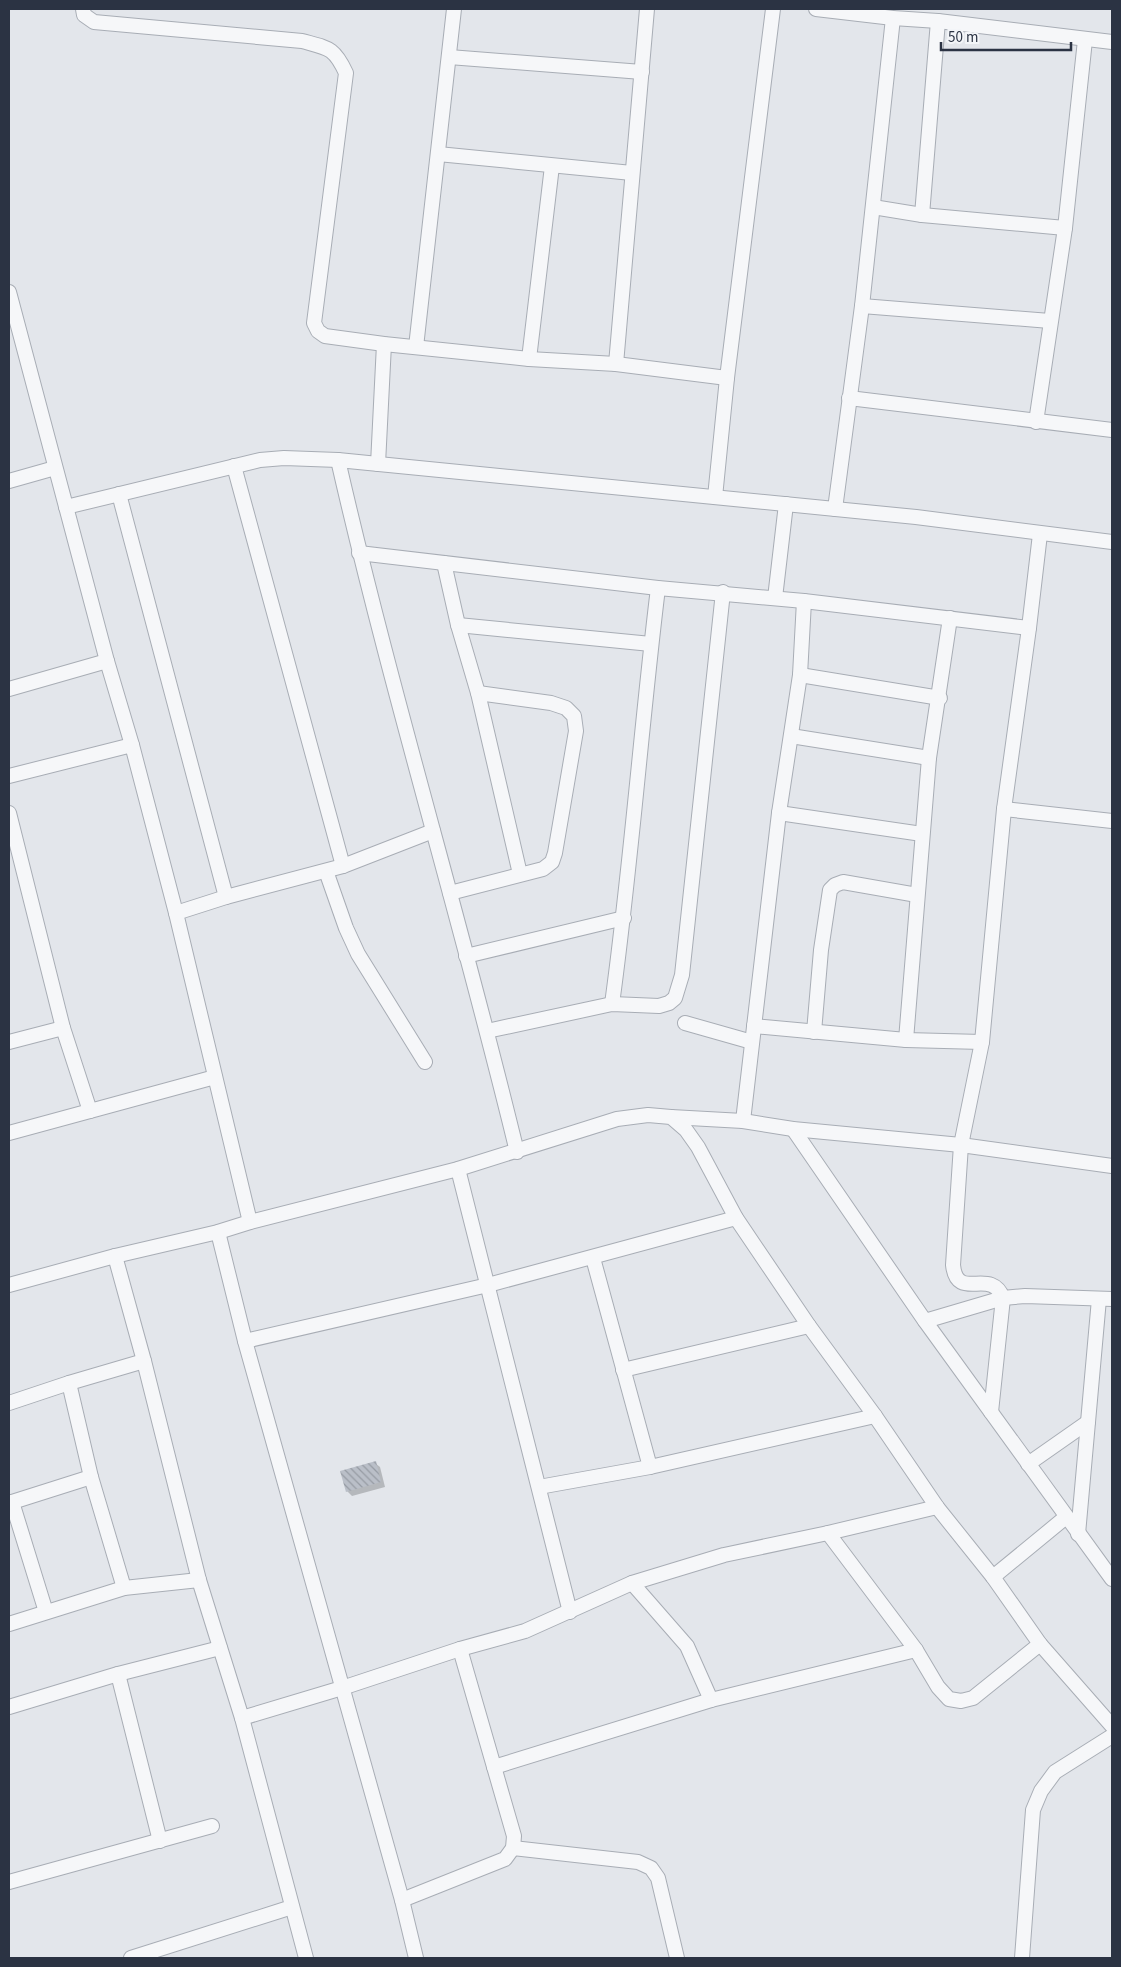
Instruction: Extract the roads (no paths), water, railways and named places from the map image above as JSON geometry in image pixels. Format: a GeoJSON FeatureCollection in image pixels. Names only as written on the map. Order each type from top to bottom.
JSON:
{"type":"FeatureCollection","features":[{"type":"Feature","properties":{"kind":"street"},"geometry":{"type":"LineString","coordinates":[[83,9],[84,15],[94,22],[302,41],[326,48],[338,56],[346,73],[314,323],[318,331],[325,336],[529,359],[616,364],[727,378]]}},
{"type":"Feature","properties":{"kind":"street"},"geometry":{"type":"LineString","coordinates":[[416,347],[454,9]]}},
{"type":"Feature","properties":{"kind":"street"},"geometry":{"type":"LineString","coordinates":[[616,364],[647,9]]}},
{"type":"Feature","properties":{"kind":"street"},"geometry":{"type":"LineString","coordinates":[[715,497],[727,378],[773,9]]}},
{"type":"Feature","properties":{"kind":"street"},"geometry":{"type":"LineString","coordinates":[[816,9],[938,21],[1112,42]]}},
{"type":"Feature","properties":{"kind":"street"},"geometry":{"type":"LineString","coordinates":[[835,509],[862,306],[893,18]]}},
{"type":"Feature","properties":{"kind":"street"},"geometry":{"type":"LineString","coordinates":[[922,215],[938,21]]}},
{"type":"Feature","properties":{"kind":"street"},"geometry":{"type":"LineString","coordinates":[[1036,422],[1065,228],[1085,40]]}},
{"type":"Feature","properties":{"kind":"street"},"geometry":{"type":"LineString","coordinates":[[449,56],[642,72]]}},
{"type":"Feature","properties":{"kind":"street"},"geometry":{"type":"LineString","coordinates":[[438,154],[632,173]]}},
{"type":"Feature","properties":{"kind":"street"},"geometry":{"type":"LineString","coordinates":[[529,359],[552,166]]}},
{"type":"Feature","properties":{"kind":"street"},"geometry":{"type":"LineString","coordinates":[[873,207],[922,215],[1065,228]]}},
{"type":"Feature","properties":{"kind":"street"},"geometry":{"type":"LineString","coordinates":[[9,292],[176,913],[250,1222]]}},
{"type":"Feature","properties":{"kind":"street"},"geometry":{"type":"LineString","coordinates":[[862,306],[1050,321]]}},
{"type":"Feature","properties":{"kind":"street"},"geometry":{"type":"LineString","coordinates":[[378,464],[384,344]]}},
{"type":"Feature","properties":{"kind":"street"},"geometry":{"type":"LineString","coordinates":[[849,398],[1112,430]]}},
{"type":"Feature","properties":{"kind":"street"},"geometry":{"type":"LineString","coordinates":[[66,507],[260,460],[284,458],[338,460],[916,517],[1112,542]]}},
{"type":"Feature","properties":{"kind":"street"},"geometry":{"type":"LineString","coordinates":[[338,460],[359,553],[487,1031],[516,1152]]}},
{"type":"Feature","properties":{"kind":"street"},"geometry":{"type":"LineString","coordinates":[[234,466],[343,866]]}},
{"type":"Feature","properties":{"kind":"street"},"geometry":{"type":"LineString","coordinates":[[9,481],[55,468]]}},
{"type":"Feature","properties":{"kind":"street"},"geometry":{"type":"LineString","coordinates":[[119,494],[226,897]]}},
{"type":"Feature","properties":{"kind":"street"},"geometry":{"type":"LineString","coordinates":[[775,598],[786,504]]}},
{"type":"Feature","properties":{"kind":"street"},"geometry":{"type":"LineString","coordinates":[[991,1412],[1003,1298],[1000,1290],[994,1285],[983,1283],[966,1284],[958,1281],[954,1275],[953,1265],[962,1145],[982,1042],[1004,809],[1040,534]]}},
{"type":"Feature","properties":{"kind":"street"},"geometry":{"type":"LineString","coordinates":[[359,553],[658,588],[723,592],[804,601],[1029,628]]}},
{"type":"Feature","properties":{"kind":"street"},"geometry":{"type":"LineString","coordinates":[[444,563],[458,624],[478,693],[520,874]]}},
{"type":"Feature","properties":{"kind":"street"},"geometry":{"type":"LineString","coordinates":[[612,1004],[624,918],[633,810],[658,588]]}},
{"type":"Feature","properties":{"kind":"street"},"geometry":{"type":"LineString","coordinates":[[487,1031],[612,1004],[659,1006],[669,1003],[675,998],[682,975],[723,592]]}},
{"type":"Feature","properties":{"kind":"street"},"geometry":{"type":"LineString","coordinates":[[743,1121],[779,813],[800,675],[804,601]]}},
{"type":"Feature","properties":{"kind":"street"},"geometry":{"type":"LineString","coordinates":[[906,1040],[922,834],[930,758],[950,618]]}},
{"type":"Feature","properties":{"kind":"street"},"geometry":{"type":"LineString","coordinates":[[458,624],[651,644]]}},
{"type":"Feature","properties":{"kind":"street"},"geometry":{"type":"LineString","coordinates":[[9,689],[107,661]]}},
{"type":"Feature","properties":{"kind":"street"},"geometry":{"type":"LineString","coordinates":[[800,675],[940,698]]}},
{"type":"Feature","properties":{"kind":"street"},"geometry":{"type":"LineString","coordinates":[[450,892],[543,869],[552,862],[576,731],[574,716],[566,708],[551,703],[478,693]]}},
{"type":"Feature","properties":{"kind":"street"},"geometry":{"type":"LineString","coordinates":[[791,736],[930,758]]}},
{"type":"Feature","properties":{"kind":"street"},"geometry":{"type":"LineString","coordinates":[[9,776],[132,745]]}},
{"type":"Feature","properties":{"kind":"street"},"geometry":{"type":"LineString","coordinates":[[1004,809],[1112,821]]}},
{"type":"Feature","properties":{"kind":"street"},"geometry":{"type":"LineString","coordinates":[[9,813],[16,868],[63,1028],[90,1111]]}},
{"type":"Feature","properties":{"kind":"street"},"geometry":{"type":"LineString","coordinates":[[779,813],[922,834]]}},
{"type":"Feature","properties":{"kind":"street"},"geometry":{"type":"LineString","coordinates":[[176,913],[226,897],[343,866],[433,831]]}},
{"type":"Feature","properties":{"kind":"street"},"geometry":{"type":"LineString","coordinates":[[326,871],[346,928],[358,954],[425,1062]]}},
{"type":"Feature","properties":{"kind":"street"},"geometry":{"type":"LineString","coordinates":[[814,1032],[821,950],[830,890],[835,885],[843,882],[917,895]]}},
{"type":"Feature","properties":{"kind":"street"},"geometry":{"type":"LineString","coordinates":[[466,956],[624,918]]}},
{"type":"Feature","properties":{"kind":"street"},"geometry":{"type":"LineString","coordinates":[[685,1023],[752,1042]]}},
{"type":"Feature","properties":{"kind":"street"},"geometry":{"type":"LineString","coordinates":[[754,1026],[906,1040],[982,1042]]}},
{"type":"Feature","properties":{"kind":"street"},"geometry":{"type":"LineString","coordinates":[[9,1042],[63,1028]]}},
{"type":"Feature","properties":{"kind":"street"},"geometry":{"type":"LineString","coordinates":[[9,1133],[215,1077]]}},
{"type":"Feature","properties":{"kind":"street"},"geometry":{"type":"LineString","coordinates":[[9,1285],[114,1256],[218,1232],[250,1222],[458,1170],[617,1119],[648,1116],[743,1121],[793,1129],[962,1145],[1112,1166]]}},
{"type":"Feature","properties":{"kind":"street"},"geometry":{"type":"LineString","coordinates":[[671,1117],[686,1130],[698,1147],[736,1218],[937,1507],[993,1577],[1040,1644],[1112,1726]]}},
{"type":"Feature","properties":{"kind":"street"},"geometry":{"type":"LineString","coordinates":[[793,1129],[925,1321],[1078,1534],[1112,1578]]}},
{"type":"Feature","properties":{"kind":"street"},"geometry":{"type":"LineString","coordinates":[[458,1170],[570,1612]]}},
{"type":"Feature","properties":{"kind":"street"},"geometry":{"type":"LineString","coordinates":[[245,1341],[488,1285],[736,1218]]}},
{"type":"Feature","properties":{"kind":"street"},"geometry":{"type":"LineString","coordinates":[[218,1232],[245,1341],[402,1900],[416,1958]]}},
{"type":"Feature","properties":{"kind":"street"},"geometry":{"type":"LineString","coordinates":[[114,1256],[144,1361],[199,1580],[242,1718],[306,1958]]}},
{"type":"Feature","properties":{"kind":"street"},"geometry":{"type":"LineString","coordinates":[[593,1258],[650,1466]]}},
{"type":"Feature","properties":{"kind":"street"},"geometry":{"type":"LineString","coordinates":[[925,1321],[1003,1298],[1025,1296],[1106,1299],[1088,1422],[1078,1534]]}},
{"type":"Feature","properties":{"kind":"street"},"geometry":{"type":"LineString","coordinates":[[623,1370],[810,1326]]}},
{"type":"Feature","properties":{"kind":"street"},"geometry":{"type":"LineString","coordinates":[[9,1403],[69,1382],[144,1361]]}},
{"type":"Feature","properties":{"kind":"street"},"geometry":{"type":"LineString","coordinates":[[69,1382],[91,1477],[124,1588]]}},
{"type":"Feature","properties":{"kind":"street"},"geometry":{"type":"LineString","coordinates":[[539,1487],[650,1466],[875,1416]]}},
{"type":"Feature","properties":{"kind":"street"},"geometry":{"type":"LineString","coordinates":[[1028,1464],[1088,1422]]}},
{"type":"Feature","properties":{"kind":"street"},"geometry":{"type":"LineString","coordinates":[[46,1612],[10,1503],[91,1477]]}},
{"type":"Feature","properties":{"kind":"street"},"geometry":{"type":"LineString","coordinates":[[242,1718],[342,1688],[460,1648],[525,1631],[632,1583],[724,1555],[937,1507]]}},
{"type":"Feature","properties":{"kind":"street"},"geometry":{"type":"LineString","coordinates":[[993,1577],[1066,1517]]}},
{"type":"Feature","properties":{"kind":"street"},"geometry":{"type":"LineString","coordinates":[[828,1533],[916,1650],[938,1687],[949,1699],[961,1702],[973,1698],[1040,1644]]}},
{"type":"Feature","properties":{"kind":"street"},"geometry":{"type":"LineString","coordinates":[[1095,1554],[1112,1555]]}},
{"type":"Feature","properties":{"kind":"street"},"geometry":{"type":"LineString","coordinates":[[9,1624],[124,1588],[199,1580]]}},
{"type":"Feature","properties":{"kind":"street"},"geometry":{"type":"LineString","coordinates":[[632,1583],[687,1646],[710,1700]]}},
{"type":"Feature","properties":{"kind":"street"},"geometry":{"type":"LineString","coordinates":[[9,1707],[118,1674],[220,1648]]}},
{"type":"Feature","properties":{"kind":"street"},"geometry":{"type":"LineString","coordinates":[[402,1900],[505,1859],[513,1848],[514,1836],[460,1648]]}},
{"type":"Feature","properties":{"kind":"street"},"geometry":{"type":"LineString","coordinates":[[494,1767],[710,1700],[916,1650]]}},
{"type":"Feature","properties":{"kind":"street"},"geometry":{"type":"LineString","coordinates":[[118,1674],[160,1841]]}},
{"type":"Feature","properties":{"kind":"street"},"geometry":{"type":"LineString","coordinates":[[1022,1958],[1033,1810],[1041,1790],[1055,1772],[1112,1736]]}},
{"type":"Feature","properties":{"kind":"street"},"geometry":{"type":"LineString","coordinates":[[9,1882],[212,1826]]}},
{"type":"Feature","properties":{"kind":"street"},"geometry":{"type":"LineString","coordinates":[[513,1848],[638,1862],[652,1868],[658,1878],[677,1958]]}},
{"type":"Feature","properties":{"kind":"street"},"geometry":{"type":"LineString","coordinates":[[131,1958],[292,1907]]}}]}
